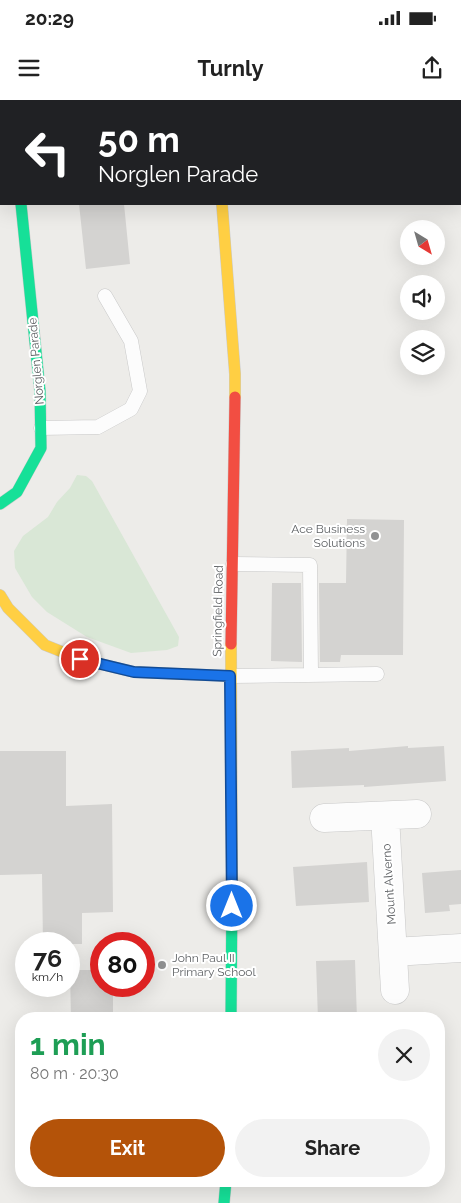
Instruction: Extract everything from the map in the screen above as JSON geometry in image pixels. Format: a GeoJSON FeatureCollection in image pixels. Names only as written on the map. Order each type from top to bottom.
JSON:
{"type":"FeatureCollection","features":[{"type":"Feature","properties":{"kind":"main road","name":"Norglen Parade"},"geometry":{"type":"LineString","coordinates":[[0,504],[18,492],[41,448],[40,390],[21,205]]}},
{"type":"Feature","properties":{"kind":"main road","name":"Springfield Road"},"geometry":{"type":"LineString","coordinates":[[222,205],[235,374],[230,676],[232,859],[230,1012]]}},
{"type":"Feature","properties":{"kind":"main road"},"geometry":{"type":"LineString","coordinates":[[0,595],[8,608],[44,645],[80,659],[134,672],[230,676]]}},
{"type":"Feature","properties":{"kind":"main road"},"geometry":{"type":"LineString","coordinates":[[224,1203],[225,1187]]}},
{"type":"Feature","properties":{"kind":"street"},"geometry":{"type":"LineString","coordinates":[[324,818],[417,814]]}},
{"type":"Feature","properties":{"kind":"street","name":"Mount Alverno"},"geometry":{"type":"LineString","coordinates":[[385,816],[395,990]]}},
{"type":"Feature","properties":{"kind":"street"},"geometry":{"type":"LineString","coordinates":[[393,952],[461,948]]}},
{"type":"Feature","properties":{"kind":"lane"},"geometry":{"type":"LineString","coordinates":[[41,428],[98,428],[131,410],[140,392],[130,341],[106,296]]}},
{"type":"Feature","properties":{"kind":"lane"},"geometry":{"type":"LineString","coordinates":[[233,564],[310,564],[310,675]]}},
{"type":"Feature","properties":{"kind":"lane"},"geometry":{"type":"LineString","coordinates":[[230,676],[377,674]]}},
{"type":"Feature","properties":{"kind":"green space"},"geometry":{"type":"Polygon","coordinates":[[[77,475],[86,476],[92,481],[179,637],[178,646],[167,650],[131,653],[87,637],[47,612],[32,597],[15,568],[14,551],[23,536],[48,517],[57,502],[70,488],[77,475]]]}},
{"type":"Feature","properties":{"kind":"building"},"geometry":{"type":"Polygon","coordinates":[[[79,205],[124,205],[130,264],[86,269],[79,205]]]}},
{"type":"Feature","properties":{"kind":"building"},"geometry":{"type":"Polygon","coordinates":[[[347,519],[404,520],[403,655],[341,655],[340,662],[320,662],[319,583],[346,583],[347,519]]]}},
{"type":"Feature","properties":{"kind":"building"},"geometry":{"type":"Polygon","coordinates":[[[272,583],[301,583],[302,662],[271,661],[272,583]]]}},
{"type":"Feature","properties":{"kind":"building"},"geometry":{"type":"Polygon","coordinates":[[[408,746],[408,748],[444,746],[446,781],[364,787],[364,785],[292,788],[291,751],[349,748],[349,751],[408,746]]]}},
{"type":"Feature","properties":{"kind":"building"},"geometry":{"type":"Polygon","coordinates":[[[0,751],[66,751],[66,806],[112,804],[113,912],[82,913],[82,944],[80,944],[80,932],[43,932],[42,874],[0,875],[0,751]]]}},
{"type":"Feature","properties":{"kind":"building"},"geometry":{"type":"Polygon","coordinates":[[[367,862],[369,902],[296,906],[293,867],[367,862]]]}},
{"type":"Feature","properties":{"kind":"building"},"geometry":{"type":"Polygon","coordinates":[[[461,870],[461,904],[449,905],[450,911],[425,913],[422,873],[461,870]]]}},
{"type":"Feature","properties":{"kind":"building"},"geometry":{"type":"Polygon","coordinates":[[[355,960],[357,1012],[318,1012],[316,961],[355,960]]]}},
{"type":"Feature","properties":{"kind":"building"},"geometry":{"type":"Polygon","coordinates":[[[80,970],[90,970],[90,997],[113,997],[113,1012],[71,1012],[71,997],[80,997],[80,970]]]}},
{"type":"Feature","properties":{"kind":"traffic: fast"},"geometry":{"type":"LineString","coordinates":[[0,504],[17,492],[41,448],[40,391],[21,205]]}},
{"type":"Feature","properties":{"kind":"traffic: fast"},"geometry":{"type":"LineString","coordinates":[[231,1012],[232,888]]}},
{"type":"Feature","properties":{"kind":"traffic: fast"},"geometry":{"type":"LineString","coordinates":[[224,1203],[225,1187]]}},
{"type":"Feature","properties":{"kind":"traffic: slow"},"geometry":{"type":"LineString","coordinates":[[222,205],[235,374],[235,397]]}},
{"type":"Feature","properties":{"kind":"traffic: slow"},"geometry":{"type":"LineString","coordinates":[[0,595],[8,608],[45,645],[80,659],[134,672],[230,676]]}},
{"type":"Feature","properties":{"kind":"traffic: slow"},"geometry":{"type":"LineString","coordinates":[[231,644],[232,888]]}},
{"type":"Feature","properties":{"kind":"traffic: jam"},"geometry":{"type":"LineString","coordinates":[[231,644],[235,397]]}},
{"type":"Feature","properties":{"kind":"place","name":"Ace Business Solutions"},"geometry":{"type":"Point","coordinates":[375,536]}},
{"type":"Feature","properties":{"kind":"place","name":"John Paul II Primary School"},"geometry":{"type":"Point","coordinates":[162,965]}},
{"type":"Feature","properties":{"kind":"route"},"geometry":{"type":"LineString","coordinates":[[80,659],[134,672],[230,676],[232,906]]}}]}
